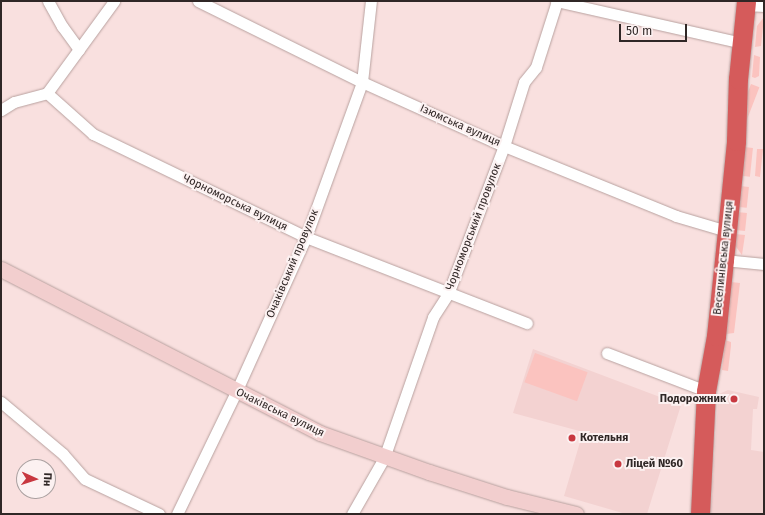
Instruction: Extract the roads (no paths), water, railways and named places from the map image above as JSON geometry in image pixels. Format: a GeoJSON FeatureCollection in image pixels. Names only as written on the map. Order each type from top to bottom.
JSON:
{"type":"FeatureCollection","features":[{"type":"Feature","properties":{"kind":"highway","name":"Веселинівська вулиця"},"geometry":{"type":"LineString","coordinates":[[700,514],[706,391],[716,336],[727,231],[742,43],[752,4]]}},
{"type":"Feature","properties":{"kind":"street"},"geometry":{"type":"LineString","coordinates":[[48,1],[62,26],[79,49]]}},
{"type":"Feature","properties":{"kind":"street"},"geometry":{"type":"LineString","coordinates":[[1,110],[14,102],[47,93],[114,1]]}},
{"type":"Feature","properties":{"kind":"street","name":"Очаківський провулок"},"geometry":{"type":"LineString","coordinates":[[177,514],[236,392],[306,237],[362,82],[370,1]]}},
{"type":"Feature","properties":{"kind":"street"},"geometry":{"type":"LineString","coordinates":[[557,1],[742,43]]}},
{"type":"Feature","properties":{"kind":"street","name":"Чорноморський провулок"},"geometry":{"type":"LineString","coordinates":[[352,514],[384,458],[433,317],[448,294],[504,146],[524,82],[536,67],[557,1]]}},
{"type":"Feature","properties":{"kind":"street","name":"Ізюмська вулиця"},"geometry":{"type":"LineString","coordinates":[[198,2],[362,82],[504,146],[676,216],[727,231]]}},
{"type":"Feature","properties":{"kind":"street","name":"Чорноморська вулиця"},"geometry":{"type":"LineString","coordinates":[[47,93],[93,134],[306,237],[448,294],[526,323]]}},
{"type":"Feature","properties":{"kind":"street"},"geometry":{"type":"LineString","coordinates":[[724,260],[764,264]]}},
{"type":"Feature","properties":{"kind":"street","name":"Очаківська вулиця"},"geometry":{"type":"LineString","coordinates":[[1,269],[236,392],[320,433],[384,458],[507,497],[576,514]]}},
{"type":"Feature","properties":{"kind":"street"},"geometry":{"type":"LineString","coordinates":[[607,353],[706,391]]}},
{"type":"Feature","properties":{"kind":"street"},"geometry":{"type":"LineString","coordinates":[[1,402],[63,454],[85,479],[159,514]]}},
{"type":"Feature","properties":{"kind":"place","name":"Подорожник"},"geometry":{"type":"Point","coordinates":[734,399]}},
{"type":"Feature","properties":{"kind":"place","name":"Котельня"},"geometry":{"type":"Point","coordinates":[572,438]}},
{"type":"Feature","properties":{"kind":"place","name":"Ліцей №60"},"geometry":{"type":"Point","coordinates":[618,464]}}]}
